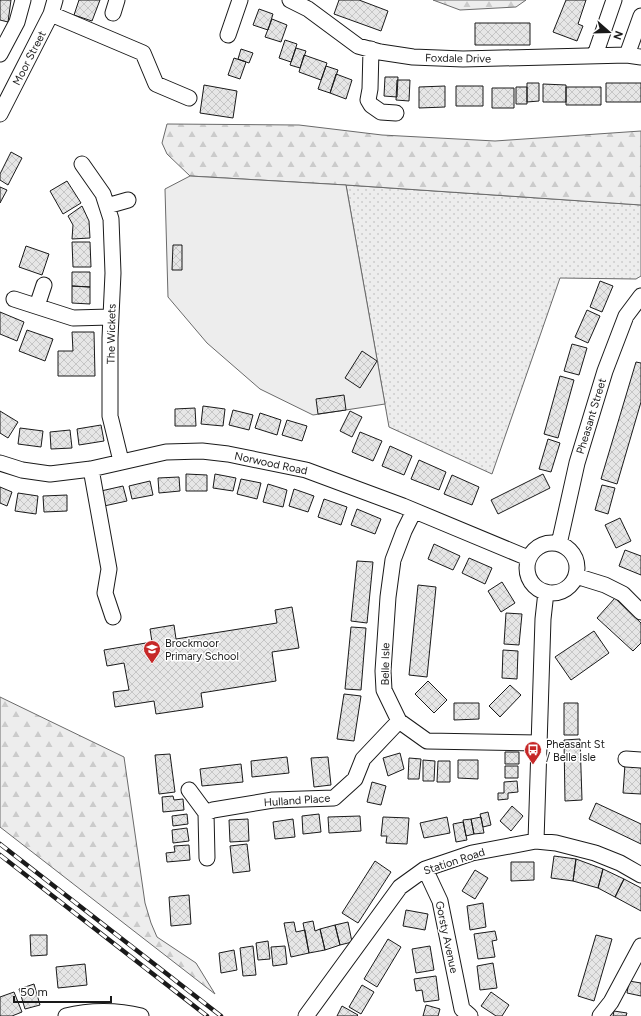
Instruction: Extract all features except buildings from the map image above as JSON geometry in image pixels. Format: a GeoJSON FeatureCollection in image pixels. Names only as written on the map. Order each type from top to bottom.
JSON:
{"type":"FeatureCollection","features":[{"type":"Feature","properties":{"kind":"street"},"geometry":{"type":"LineString","coordinates":[[0,54],[17,22],[23,0]]}},
{"type":"Feature","properties":{"kind":"street"},"geometry":{"type":"LineString","coordinates":[[228,35],[240,0]]}},
{"type":"Feature","properties":{"kind":"street","name":"Foxdale Drive"},"geometry":{"type":"LineString","coordinates":[[290,0],[308,9],[358,46],[413,57],[463,59],[595,55],[634,56]]}},
{"type":"Feature","properties":{"kind":"street"},"geometry":{"type":"LineString","coordinates":[[595,55],[614,0]]}},
{"type":"Feature","properties":{"kind":"street"},"geometry":{"type":"LineString","coordinates":[[53,7],[143,53],[156,84],[189,98]]}},
{"type":"Feature","properties":{"kind":"street","name":"Moor Street"},"geometry":{"type":"LineString","coordinates":[[0,114],[53,7]]}},
{"type":"Feature","properties":{"kind":"street"},"geometry":{"type":"LineString","coordinates":[[634,56],[641,16]]}},
{"type":"Feature","properties":{"kind":"street"},"geometry":{"type":"LineString","coordinates":[[371,49],[370,89],[368,100],[371,105],[381,112],[396,113]]}},
{"type":"Feature","properties":{"kind":"street","name":"The Wickets"},"geometry":{"type":"LineString","coordinates":[[82,164],[103,194],[111,219],[113,273],[110,317],[110,416],[121,461]]}},
{"type":"Feature","properties":{"kind":"street"},"geometry":{"type":"LineString","coordinates":[[107,206],[128,200]]}},
{"type":"Feature","properties":{"kind":"street"},"geometry":{"type":"LineString","coordinates":[[37,306],[44,285]]}},
{"type":"Feature","properties":{"kind":"street","name":"Pheasant Street"},"geometry":{"type":"LineString","coordinates":[[559,544],[577,463],[606,371],[626,316],[641,296]]}},
{"type":"Feature","properties":{"kind":"street"},"geometry":{"type":"LineString","coordinates":[[14,299],[73,318],[110,317]]}},
{"type":"Feature","properties":{"kind":"street","name":"Norwood Road"},"geometry":{"type":"LineString","coordinates":[[0,463],[22,470],[50,474],[90,469],[166,452],[202,451],[228,454],[306,470],[414,511],[528,558]]}},
{"type":"Feature","properties":{"kind":"street"},"geometry":{"type":"LineString","coordinates":[[90,469],[109,569],[105,593],[113,617]]}},
{"type":"Feature","properties":{"kind":"street","name":"Belle Isle"},"geometry":{"type":"LineString","coordinates":[[414,511],[404,531],[393,560],[388,597],[383,663],[384,690],[399,721],[427,741],[539,743]]}},
{"type":"Feature","properties":{"kind":"street"},"geometry":{"type":"LineString","coordinates":[[552,542],[559,544],[569,549],[574,557],[577,564],[576,576],[570,585],[564,590],[546,592],[536,587],[529,579],[526,567],[528,558],[534,549],[544,544],[552,542]]}},
{"type":"Feature","properties":{"kind":"street"},"geometry":{"type":"LineString","coordinates":[[576,576],[605,585],[623,594],[641,612]]}},
{"type":"Feature","properties":{"kind":"street"},"geometry":{"type":"LineString","coordinates":[[536,841],[539,711],[543,619],[546,592]]}},
{"type":"Feature","properties":{"kind":"street","name":"Hulland Place"},"geometry":{"type":"LineString","coordinates":[[206,813],[213,810],[273,800],[334,798],[355,779],[363,759],[399,721]]}},
{"type":"Feature","properties":{"kind":"street"},"geometry":{"type":"LineString","coordinates":[[626,759],[641,760]]}},
{"type":"Feature","properties":{"kind":"street"},"geometry":{"type":"LineString","coordinates":[[189,790],[206,813],[207,858]]}},
{"type":"Feature","properties":{"kind":"street","name":"Station Road"},"geometry":{"type":"LineString","coordinates":[[306,1016],[400,888],[425,869],[472,853],[536,841],[556,843],[595,853],[620,863],[641,876]]}},
{"type":"Feature","properties":{"kind":"street","name":"Gorsty Avenue"},"geometry":{"type":"LineString","coordinates":[[425,869],[440,901],[462,1014]]}},
{"type":"Feature","properties":{"kind":"street"},"geometry":{"type":"LineString","coordinates":[[600,1016],[611,1002],[638,952]]}},
{"type":"Feature","properties":{"kind":"street"},"geometry":{"type":"LineString","coordinates":[[66,1016],[98,1012],[130,1013],[141,1016]]}},
{"type":"Feature","properties":{"kind":"green space"},"geometry":{"type":"Polygon","coordinates":[[[433,0],[526,0],[516,7],[460,10],[433,0]]]}},
{"type":"Feature","properties":{"kind":"green space"},"geometry":{"type":"Polygon","coordinates":[[[167,124],[299,125],[382,135],[495,141],[641,131],[641,205],[190,176],[167,154],[162,143],[167,124]]]}},
{"type":"Feature","properties":{"kind":"green space"},"geometry":{"type":"Polygon","coordinates":[[[346,185],[641,205],[641,276],[636,279],[560,278],[492,474],[389,427],[346,185]]]}},
{"type":"Feature","properties":{"kind":"green space"},"geometry":{"type":"Polygon","coordinates":[[[0,697],[124,757],[145,903],[151,923],[157,937],[196,963],[215,994],[0,827],[0,697]]]}},
{"type":"Feature","properties":{"kind":"shaded area"},"geometry":{"type":"Polygon","coordinates":[[[190,176],[346,185],[385,404],[313,415],[260,389],[207,343],[168,297],[165,189],[190,176]]]}},
{"type":"Feature","properties":{"kind":"railway"},"geometry":{"type":"LineString","coordinates":[[0,844],[221,1016]]}},
{"type":"Feature","properties":{"kind":"railway"},"geometry":{"type":"LineString","coordinates":[[0,855],[207,1016]]}},
{"type":"Feature","properties":{"kind":"place","name":"Brockmoor Primary School"},"geometry":{"type":"Point","coordinates":[152,664]}},
{"type":"Feature","properties":{"kind":"place","name":"Pheasant St / Belle Isle"},"geometry":{"type":"Point","coordinates":[533,765]}}]}
